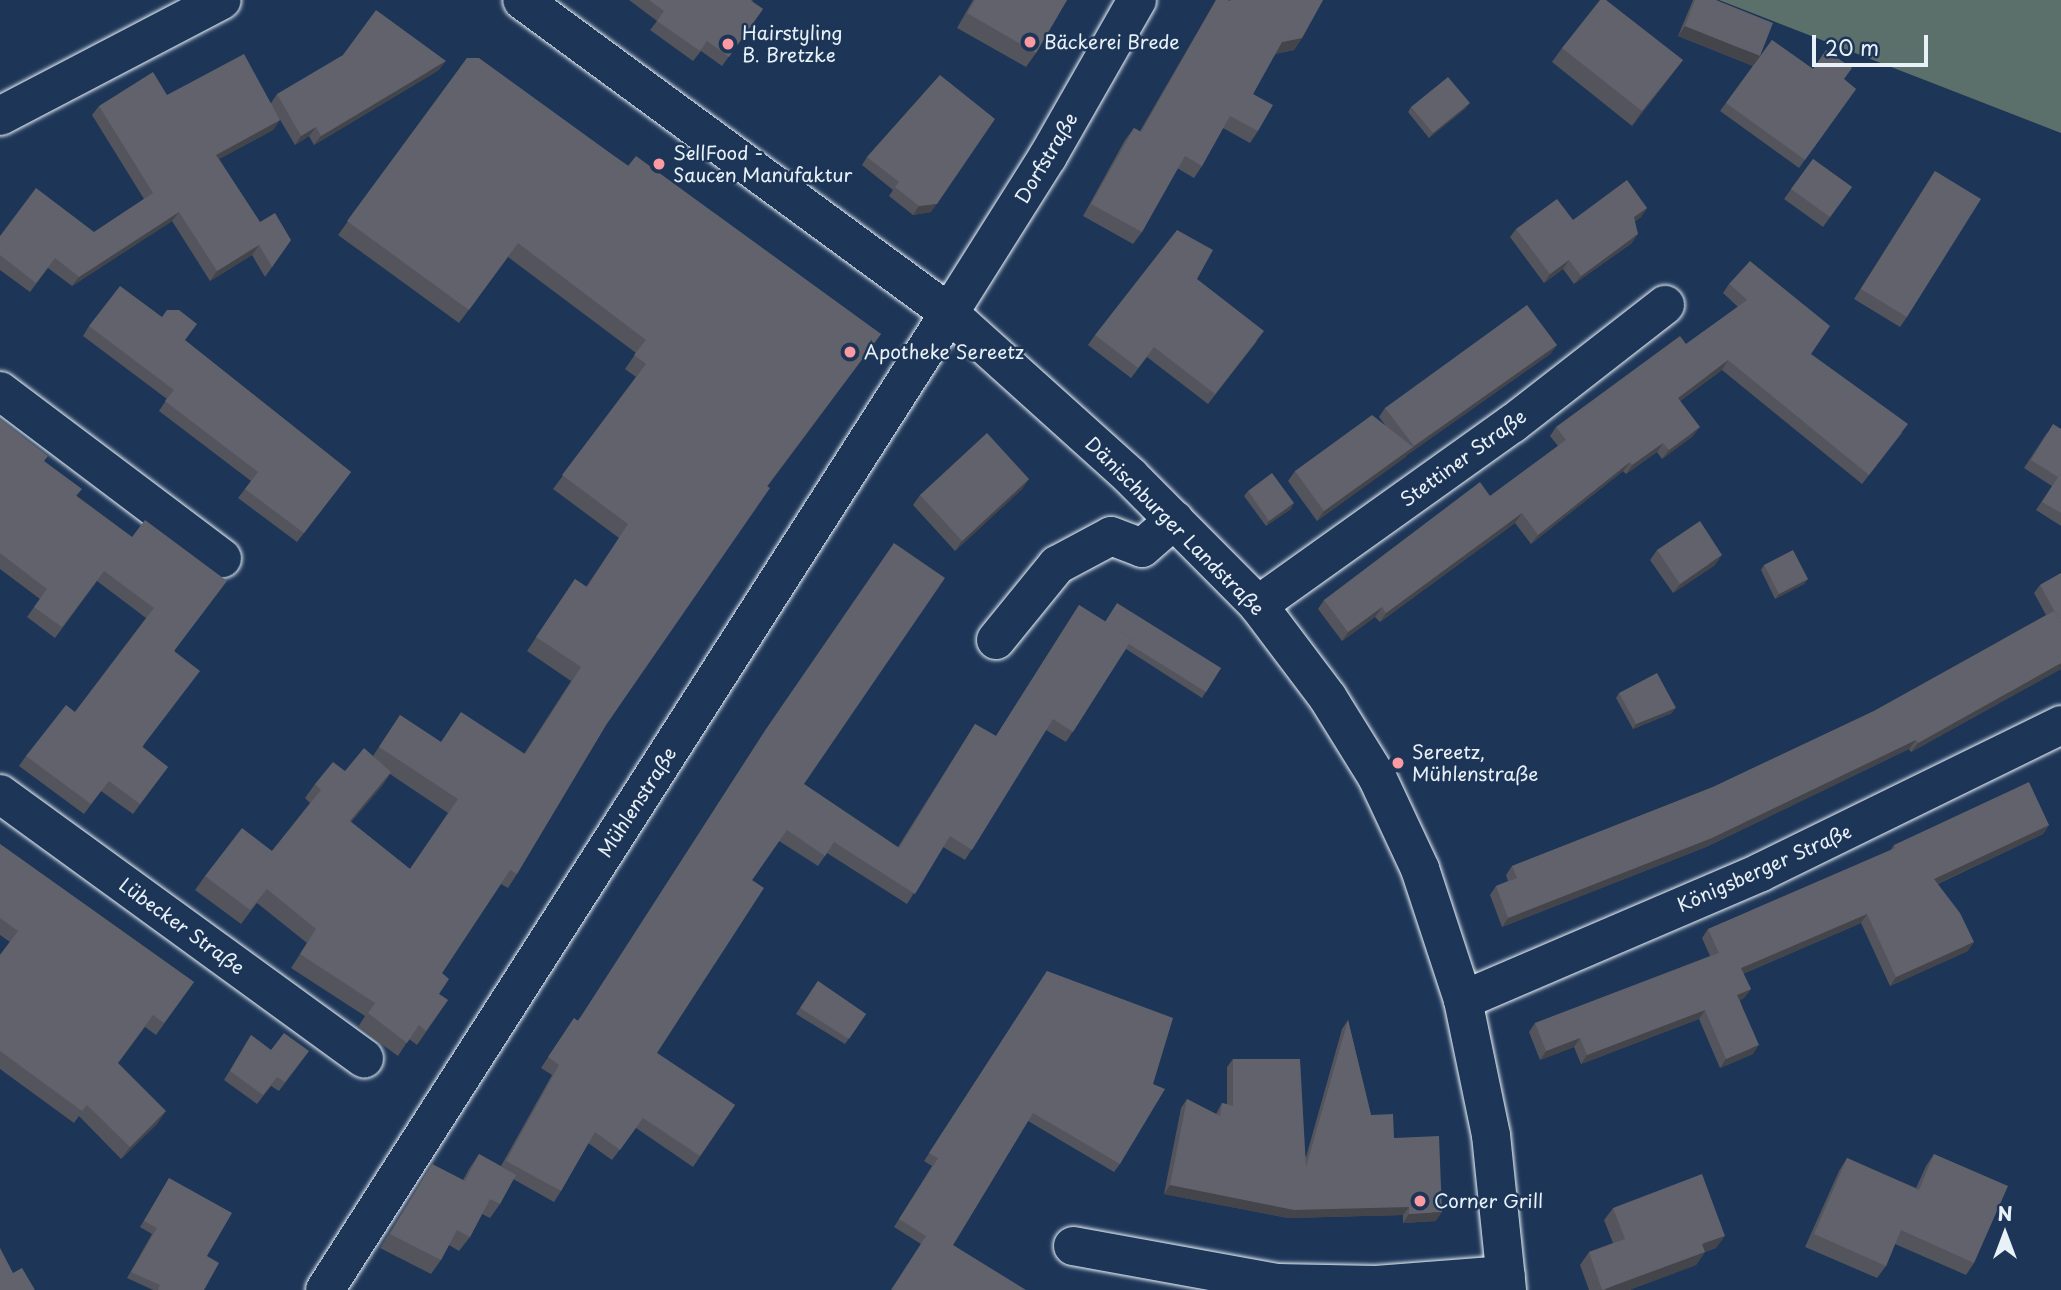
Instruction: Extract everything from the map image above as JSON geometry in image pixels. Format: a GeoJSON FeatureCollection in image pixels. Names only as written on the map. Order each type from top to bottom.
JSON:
{"type":"FeatureCollection","features":[{"type":"Feature","properties":{"kind":"street"},"geometry":{"type":"LineString","coordinates":[[0,116],[222,0]]}},
{"type":"Feature","properties":{"kind":"street","name":"Dänischburger Landstraße"},"geometry":{"type":"LineString","coordinates":[[522,0],[948,313],[1174,520],[1258,605],[1328,698],[1377,777],[1420,869],[1462,1000],[1491,1135],[1506,1283]]}},
{"type":"Feature","properties":{"kind":"street","name":"Dorfstraße"},"geometry":{"type":"LineString","coordinates":[[948,313],[1048,156],[1137,0]]}},
{"type":"Feature","properties":{"kind":"street","name":"Stettiner Straße"},"geometry":{"type":"LineString","coordinates":[[1258,605],[1511,424],[1665,305]]}},
{"type":"Feature","properties":{"kind":"street","name":"Mühlenstraße"},"geometry":{"type":"LineString","coordinates":[[325,1290],[948,313]]}},
{"type":"Feature","properties":{"kind":"street"},"geometry":{"type":"LineString","coordinates":[[0,391],[222,558]]}},
{"type":"Feature","properties":{"kind":"street"},"geometry":{"type":"LineString","coordinates":[[996,640],[1057,565],[1111,536],[1142,548],[1174,520]]}},
{"type":"Feature","properties":{"kind":"street","name":"Königsberger Straße"},"geometry":{"type":"LineString","coordinates":[[1462,1000],[1761,872],[2031,744],[2061,725]]}},
{"type":"Feature","properties":{"kind":"street","name":"Lübecker Straße"},"geometry":{"type":"LineString","coordinates":[[0,794],[365,1058]]}},
{"type":"Feature","properties":{"kind":"street"},"geometry":{"type":"LineString","coordinates":[[1073,1246],[1277,1283],[1506,1283]]}},
{"type":"Feature","properties":{"kind":"green space"},"geometry":{"type":"Polygon","coordinates":[[[1719,0],[2061,0],[2061,133],[1719,0]]]}},
{"type":"Feature","properties":{"kind":"building"},"geometry":{"type":"Polygon","coordinates":[[[649,0],[751,0],[763,9],[729,57],[707,41],[700,51],[657,21],[664,11],[649,0]]]}},
{"type":"Feature","properties":{"kind":"building"},"geometry":{"type":"Polygon","coordinates":[[[975,0],[1067,0],[1036,53],[967,13],[975,0]]]}},
{"type":"Feature","properties":{"kind":"building"},"geometry":{"type":"Polygon","coordinates":[[[1216,0],[1323,0],[1302,38],[1282,42],[1253,94],[1273,105],[1258,131],[1230,116],[1202,166],[1185,156],[1142,232],[1091,204],[1134,128],[1141,132],[1216,0]]]}},
{"type":"Feature","properties":{"kind":"building"},"geometry":{"type":"Polygon","coordinates":[[[1600,0],[1606,0],[1683,60],[1642,111],[1562,48],[1600,0]]]}},
{"type":"Feature","properties":{"kind":"building"},"geometry":{"type":"Polygon","coordinates":[[[1695,0],[1716,0],[1773,23],[1760,56],[1685,26],[1695,0]]]}},
{"type":"Feature","properties":{"kind":"building"},"geometry":{"type":"Polygon","coordinates":[[[376,10],[446,61],[321,136],[316,127],[301,136],[277,94],[343,55],[376,10]]]}},
{"type":"Feature","properties":{"kind":"building"},"geometry":{"type":"Polygon","coordinates":[[[1772,40],[1813,69],[1826,50],[1852,68],[1844,79],[1856,89],[1805,160],[1726,103],[1772,40]]]}},
{"type":"Feature","properties":{"kind":"building"},"geometry":{"type":"Polygon","coordinates":[[[244,54],[280,120],[216,155],[260,222],[275,213],[291,240],[272,267],[259,245],[217,271],[179,212],[79,277],[55,258],[36,283],[0,255],[0,236],[36,188],[94,232],[153,193],[99,106],[153,72],[167,95],[244,54]]]}},
{"type":"Feature","properties":{"kind":"building"},"geometry":{"type":"Polygon","coordinates":[[[467,58],[479,58],[628,166],[636,156],[881,334],[767,486],[770,488],[606,725],[517,874],[510,870],[442,973],[449,979],[439,994],[448,1000],[426,1031],[419,1025],[407,1043],[368,1013],[375,1003],[300,954],[316,929],[267,889],[250,910],[205,876],[242,828],[272,851],[321,790],[315,784],[333,762],[345,771],[364,748],[391,772],[350,821],[410,869],[458,799],[379,747],[400,715],[441,742],[461,712],[525,754],[581,667],[536,637],[575,579],[587,587],[628,524],[562,475],[646,364],[634,355],[646,340],[518,243],[469,310],[347,221],[467,58]]]}},
{"type":"Feature","properties":{"kind":"building"},"geometry":{"type":"Polygon","coordinates":[[[940,75],[995,119],[937,204],[919,206],[895,187],[899,182],[867,157],[940,75]]]}},
{"type":"Feature","properties":{"kind":"building"},"geometry":{"type":"Polygon","coordinates":[[[1448,77],[1470,103],[1433,133],[1411,107],[1448,77]]]}},
{"type":"Feature","properties":{"kind":"building"},"geometry":{"type":"Polygon","coordinates":[[[1813,159],[1852,187],[1830,217],[1791,189],[1813,159]]]}},
{"type":"Feature","properties":{"kind":"building"},"geometry":{"type":"Polygon","coordinates":[[[1935,171],[1981,199],[1907,317],[1861,289],[1935,171]]]}},
{"type":"Feature","properties":{"kind":"building"},"geometry":{"type":"Polygon","coordinates":[[[1627,180],[1647,208],[1634,217],[1638,234],[1581,276],[1569,260],[1550,274],[1516,229],[1557,199],[1573,220],[1627,180]]]}},
{"type":"Feature","properties":{"kind":"building"},"geometry":{"type":"Polygon","coordinates":[[[1177,230],[1213,250],[1197,279],[1264,331],[1215,394],[1154,347],[1138,368],[1095,335],[1177,230]]]}},
{"type":"Feature","properties":{"kind":"building"},"geometry":{"type":"Polygon","coordinates":[[[1750,261],[1830,326],[1811,354],[1908,424],[1869,475],[1728,360],[1678,398],[1700,427],[1669,450],[1663,443],[1632,465],[1630,462],[1538,535],[1522,513],[1386,613],[1382,607],[1348,632],[1324,600],[1480,482],[1490,496],[1566,440],[1556,427],[1680,336],[1686,344],[1747,300],[1729,284],[1750,261]]]}},
{"type":"Feature","properties":{"kind":"building"},"geometry":{"type":"Polygon","coordinates":[[[120,286],[162,317],[167,310],[179,310],[197,324],[185,340],[351,472],[304,533],[245,489],[258,472],[165,401],[174,390],[89,326],[120,286]]]}},
{"type":"Feature","properties":{"kind":"building"},"geometry":{"type":"Polygon","coordinates":[[[1527,305],[1557,345],[1414,446],[1385,408],[1527,305]]]}},
{"type":"Feature","properties":{"kind":"building"},"geometry":{"type":"Polygon","coordinates":[[[1372,415],[1413,447],[1324,511],[1295,471],[1372,415]]]}},
{"type":"Feature","properties":{"kind":"building"},"geometry":{"type":"Polygon","coordinates":[[[0,419],[48,456],[44,461],[82,489],[76,496],[132,537],[145,520],[227,581],[174,651],[200,671],[142,747],[168,767],[140,804],[109,781],[91,804],[26,756],[66,705],[75,712],[154,608],[104,571],[62,627],[34,607],[47,589],[0,553],[0,419]]]}},
{"type":"Feature","properties":{"kind":"building"},"geometry":{"type":"Polygon","coordinates":[[[2053,424],[2061,429],[2061,513],[2042,502],[2058,477],[2031,460],[2053,424]]]}},
{"type":"Feature","properties":{"kind":"building"},"geometry":{"type":"Polygon","coordinates":[[[987,433],[1029,479],[962,541],[920,495],[987,433]]]}},
{"type":"Feature","properties":{"kind":"building"},"geometry":{"type":"Polygon","coordinates":[[[1272,473],[1294,503],[1269,521],[1248,491],[1272,473]]]}},
{"type":"Feature","properties":{"kind":"building"},"geometry":{"type":"Polygon","coordinates":[[[1700,521],[1722,555],[1680,584],[1657,550],[1700,521]]]}},
{"type":"Feature","properties":{"kind":"building"},"geometry":{"type":"Polygon","coordinates":[[[894,543],[945,578],[804,784],[899,848],[975,724],[996,736],[1079,605],[1132,639],[1073,732],[1053,719],[972,850],[950,836],[915,894],[834,842],[825,856],[787,830],[752,880],[764,888],[657,1053],[735,1105],[700,1156],[643,1118],[620,1150],[595,1132],[561,1191],[506,1161],[559,1065],[548,1057],[574,1018],[578,1021],[766,729],[894,543]]]}},
{"type":"Feature","properties":{"kind":"building"},"geometry":{"type":"Polygon","coordinates":[[[1793,550],[1808,579],[1779,594],[1764,565],[1793,550]]]}},
{"type":"Feature","properties":{"kind":"building"},"geometry":{"type":"Polygon","coordinates":[[[2061,573],[2061,623],[2040,585],[2061,573]]]}},
{"type":"Feature","properties":{"kind":"building"},"geometry":{"type":"Polygon","coordinates":[[[1117,603],[1221,668],[1206,692],[1129,644],[1132,639],[1105,622],[1117,603]]]}},
{"type":"Feature","properties":{"kind":"building"},"geometry":{"type":"Polygon","coordinates":[[[2054,611],[2061,623],[2061,663],[1918,743],[1916,740],[1712,838],[1508,918],[1496,886],[1517,878],[1512,866],[1713,787],[1874,711],[2054,611]]]}},
{"type":"Feature","properties":{"kind":"building"},"geometry":{"type":"Polygon","coordinates":[[[1657,673],[1676,708],[1636,724],[1619,693],[1657,673]]]}},
{"type":"Feature","properties":{"kind":"building"},"geometry":{"type":"Polygon","coordinates":[[[2029,782],[2049,825],[1934,879],[1960,913],[1974,942],[1896,977],[1867,914],[1741,968],[1751,989],[1737,995],[1759,1045],[1726,1059],[1705,1010],[1587,1055],[1580,1038],[1546,1051],[1535,1023],[1719,953],[1708,929],[1895,848],[1894,845],[2029,782]]]}},
{"type":"Feature","properties":{"kind":"building"},"geometry":{"type":"Polygon","coordinates":[[[0,844],[194,982],[164,1023],[153,1015],[118,1063],[166,1111],[130,1147],[87,1105],[82,1111],[0,1051],[0,955],[18,931],[0,918],[0,844]]]}},
{"type":"Feature","properties":{"kind":"building"},"geometry":{"type":"Polygon","coordinates":[[[1047,971],[1173,1018],[1153,1084],[1165,1089],[1120,1164],[1033,1113],[953,1245],[1026,1290],[891,1290],[926,1236],[899,1219],[938,1158],[929,1153],[1047,971]]]}},
{"type":"Feature","properties":{"kind":"building"},"geometry":{"type":"Polygon","coordinates":[[[818,981],[866,1014],[849,1039],[800,1008],[818,981]]]}},
{"type":"Feature","properties":{"kind":"building"},"geometry":{"type":"Polygon","coordinates":[[[1348,1020],[1371,1115],[1393,1114],[1394,1138],[1439,1136],[1442,1212],[1409,1214],[1409,1207],[1294,1210],[1170,1185],[1187,1099],[1220,1116],[1222,1103],[1233,1106],[1233,1059],[1300,1059],[1306,1167],[1348,1020]]]}},
{"type":"Feature","properties":{"kind":"building"},"geometry":{"type":"Polygon","coordinates":[[[284,1033],[309,1051],[285,1082],[277,1077],[263,1095],[230,1071],[251,1035],[271,1050],[284,1033]]]}},
{"type":"Feature","properties":{"kind":"building"},"geometry":{"type":"Polygon","coordinates":[[[479,1154],[516,1175],[500,1204],[490,1199],[470,1237],[457,1230],[441,1260],[390,1234],[432,1164],[465,1181],[479,1154]]]}},
{"type":"Feature","properties":{"kind":"building"},"geometry":{"type":"Polygon","coordinates":[[[1934,1154],[2008,1186],[1974,1263],[1901,1230],[1886,1266],[1814,1234],[1847,1158],[1919,1190],[1934,1154]]]}},
{"type":"Feature","properties":{"kind":"building"},"geometry":{"type":"Polygon","coordinates":[[[1702,1174],[1725,1236],[1702,1244],[1705,1252],[1602,1290],[1589,1252],[1625,1239],[1613,1208],[1702,1174]]]}},
{"type":"Feature","properties":{"kind":"building"},"geometry":{"type":"Polygon","coordinates":[[[169,1178],[232,1213],[207,1256],[219,1263],[204,1290],[158,1290],[160,1285],[131,1272],[157,1228],[144,1221],[169,1178]]]}},
{"type":"Feature","properties":{"kind":"building"},"geometry":{"type":"Polygon","coordinates":[[[0,1248],[13,1273],[22,1268],[35,1290],[0,1290],[0,1248]]]}},
{"type":"Feature","properties":{"kind":"place","name":"Bäckerei Brede"},"geometry":{"type":"Point","coordinates":[1030,42]}},
{"type":"Feature","properties":{"kind":"place","name":"Hairstyling B. Bretzke"},"geometry":{"type":"Point","coordinates":[728,44]}},
{"type":"Feature","properties":{"kind":"place","name":"SellFood - Saucen Manufaktur"},"geometry":{"type":"Point","coordinates":[659,164]}},
{"type":"Feature","properties":{"kind":"place","name":"Apotheke Sereetz"},"geometry":{"type":"Point","coordinates":[850,352]}},
{"type":"Feature","properties":{"kind":"place","name":"Sereetz, Mühlenstraße"},"geometry":{"type":"Point","coordinates":[1398,763]}},
{"type":"Feature","properties":{"kind":"place","name":"Corner Grill"},"geometry":{"type":"Point","coordinates":[1420,1201]}}]}
